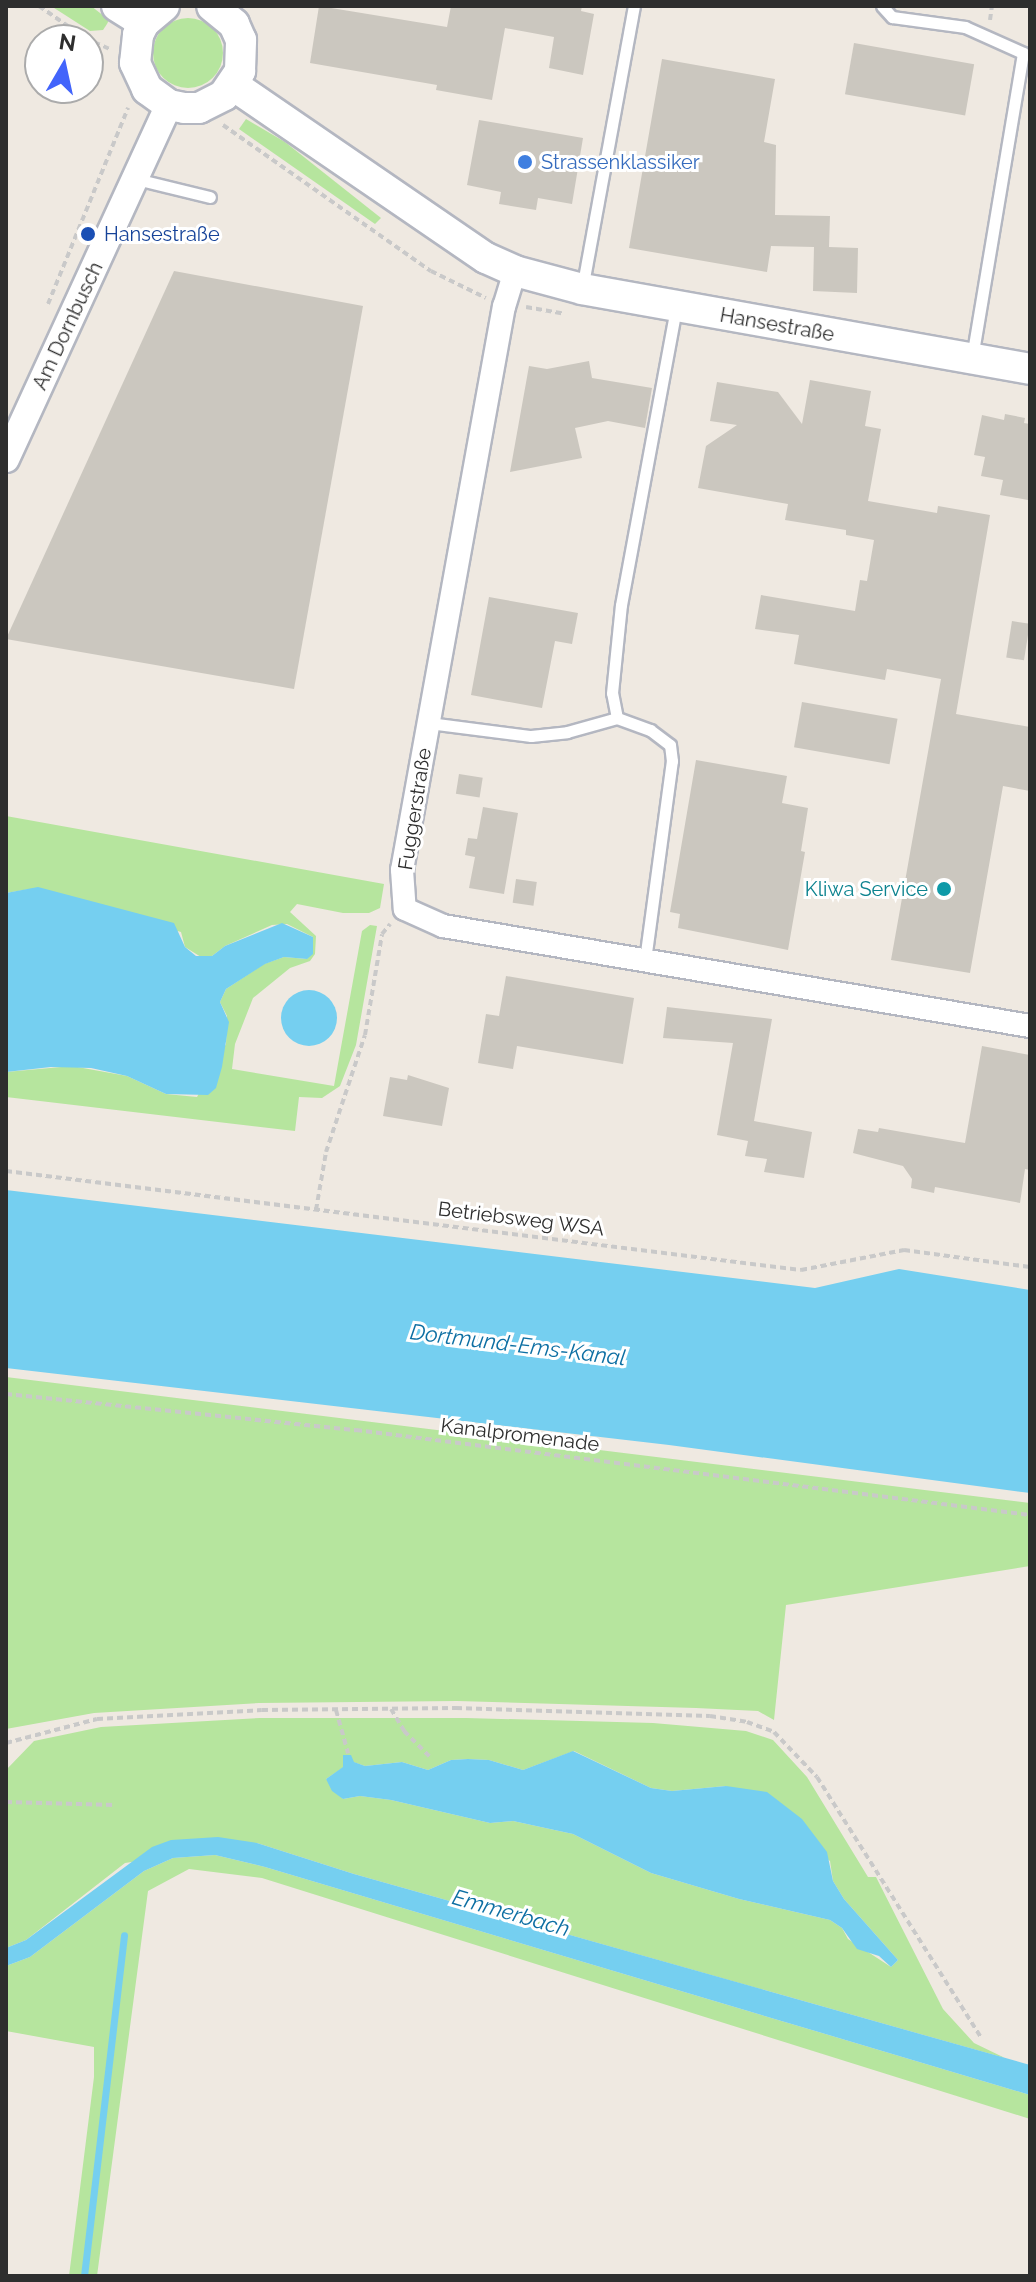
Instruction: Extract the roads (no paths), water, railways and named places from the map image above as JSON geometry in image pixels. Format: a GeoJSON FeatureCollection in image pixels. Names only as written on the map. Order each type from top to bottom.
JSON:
{"type":"FeatureCollection","features":[{"type":"Feature","properties":{"kind":"main road"},"geometry":{"type":"LineString","coordinates":[[117,6],[154,15],[134,49],[135,63],[147,89],[169,105],[199,108],[224,95],[233,85],[243,56],[241,40],[234,24],[212,6]]}},
{"type":"Feature","properties":{"kind":"main road","name":"Hansestraße"},"geometry":{"type":"LineString","coordinates":[[233,85],[486,258],[515,271],[582,289],[676,307],[1030,369]]}},
{"type":"Feature","properties":{"kind":"street","name":"Am Dornbusch"},"geometry":{"type":"LineString","coordinates":[[6,459],[169,105]]}},
{"type":"Feature","properties":{"kind":"street","name":"Fuggerstraße"},"geometry":{"type":"LineString","coordinates":[[515,271],[504,306],[402,870],[405,909],[443,926],[645,960]]}},
{"type":"Feature","properties":{"kind":"street"},"geometry":{"type":"LineString","coordinates":[[645,960],[1030,1026]]}},
{"type":"Feature","properties":{"kind":"lane"},"geometry":{"type":"LineString","coordinates":[[582,289],[634,6]]}},
{"type":"Feature","properties":{"kind":"lane"},"geometry":{"type":"LineString","coordinates":[[882,6],[892,17],[965,27],[1023,53],[972,359]]}},
{"type":"Feature","properties":{"kind":"lane"},"geometry":{"type":"LineString","coordinates":[[136,179],[210,197]]}},
{"type":"Feature","properties":{"kind":"lane"},"geometry":{"type":"LineString","coordinates":[[617,718],[612,693],[621,605],[676,307]]}},
{"type":"Feature","properties":{"kind":"lane"},"geometry":{"type":"LineString","coordinates":[[429,723],[531,736],[567,732],[617,718],[650,730],[670,745],[672,761],[645,960]]}},
{"type":"Feature","properties":{"kind":"water"},"geometry":{"type":"Polygon","coordinates":[[[38,887],[174,923],[185,947],[196,956],[212,956],[225,946],[282,923],[313,937],[313,954],[307,959],[284,957],[265,964],[226,989],[220,1002],[229,1022],[222,1067],[216,1088],[208,1095],[166,1094],[127,1076],[91,1068],[51,1067],[6,1072],[6,893],[38,887]]]}},
{"type":"Feature","properties":{"kind":"water"},"geometry":{"type":"Polygon","coordinates":[[[309,990],[329,998],[337,1018],[329,1038],[309,1046],[289,1038],[281,1018],[289,998],[309,990]]]}},
{"type":"Feature","properties":{"kind":"water","name":"Dortmund-Ems-Kanal"},"geometry":{"type":"Polygon","coordinates":[[[6,1190],[815,1288],[899,1269],[1030,1290],[1030,1493],[669,1445],[6,1368],[6,1190]]]}},
{"type":"Feature","properties":{"kind":"water"},"geometry":{"type":"Polygon","coordinates":[[[573,1751],[651,1788],[672,1791],[726,1786],[767,1792],[802,1819],[827,1852],[833,1881],[844,1899],[898,1960],[891,1967],[879,1956],[857,1949],[842,1928],[830,1920],[739,1899],[651,1873],[573,1834],[513,1821],[490,1823],[391,1800],[360,1796],[343,1799],[332,1791],[326,1779],[343,1767],[343,1755],[351,1755],[354,1762],[365,1766],[402,1762],[428,1770],[451,1760],[468,1759],[489,1760],[523,1770],[573,1751]]]}},
{"type":"Feature","properties":{"kind":"water"},"geometry":{"type":"Polygon","coordinates":[[[218,1837],[257,1843],[354,1874],[1030,2065],[1030,2095],[265,1867],[215,1855],[173,1858],[144,1871],[30,1957],[6,1966],[6,1948],[26,1940],[152,1847],[171,1840],[218,1837]]]}},
{"type":"Feature","properties":{"kind":"waterway"},"geometry":{"type":"LineString","coordinates":[[84,2276],[124,1935]]}},
{"type":"Feature","properties":{"kind":"place","name":"Strassenklassiker"},"geometry":{"type":"Point","coordinates":[525,162]}},
{"type":"Feature","properties":{"kind":"place","name":"Hansestraße"},"geometry":{"type":"Point","coordinates":[88,234]}},
{"type":"Feature","properties":{"kind":"place","name":"Kliwa Service"},"geometry":{"type":"Point","coordinates":[944,889]}},
{"type":"Feature","properties":{"kind":"water label","name":"Emmerbach"},"geometry":{"type":"Point","coordinates":[511,1913]}}]}
